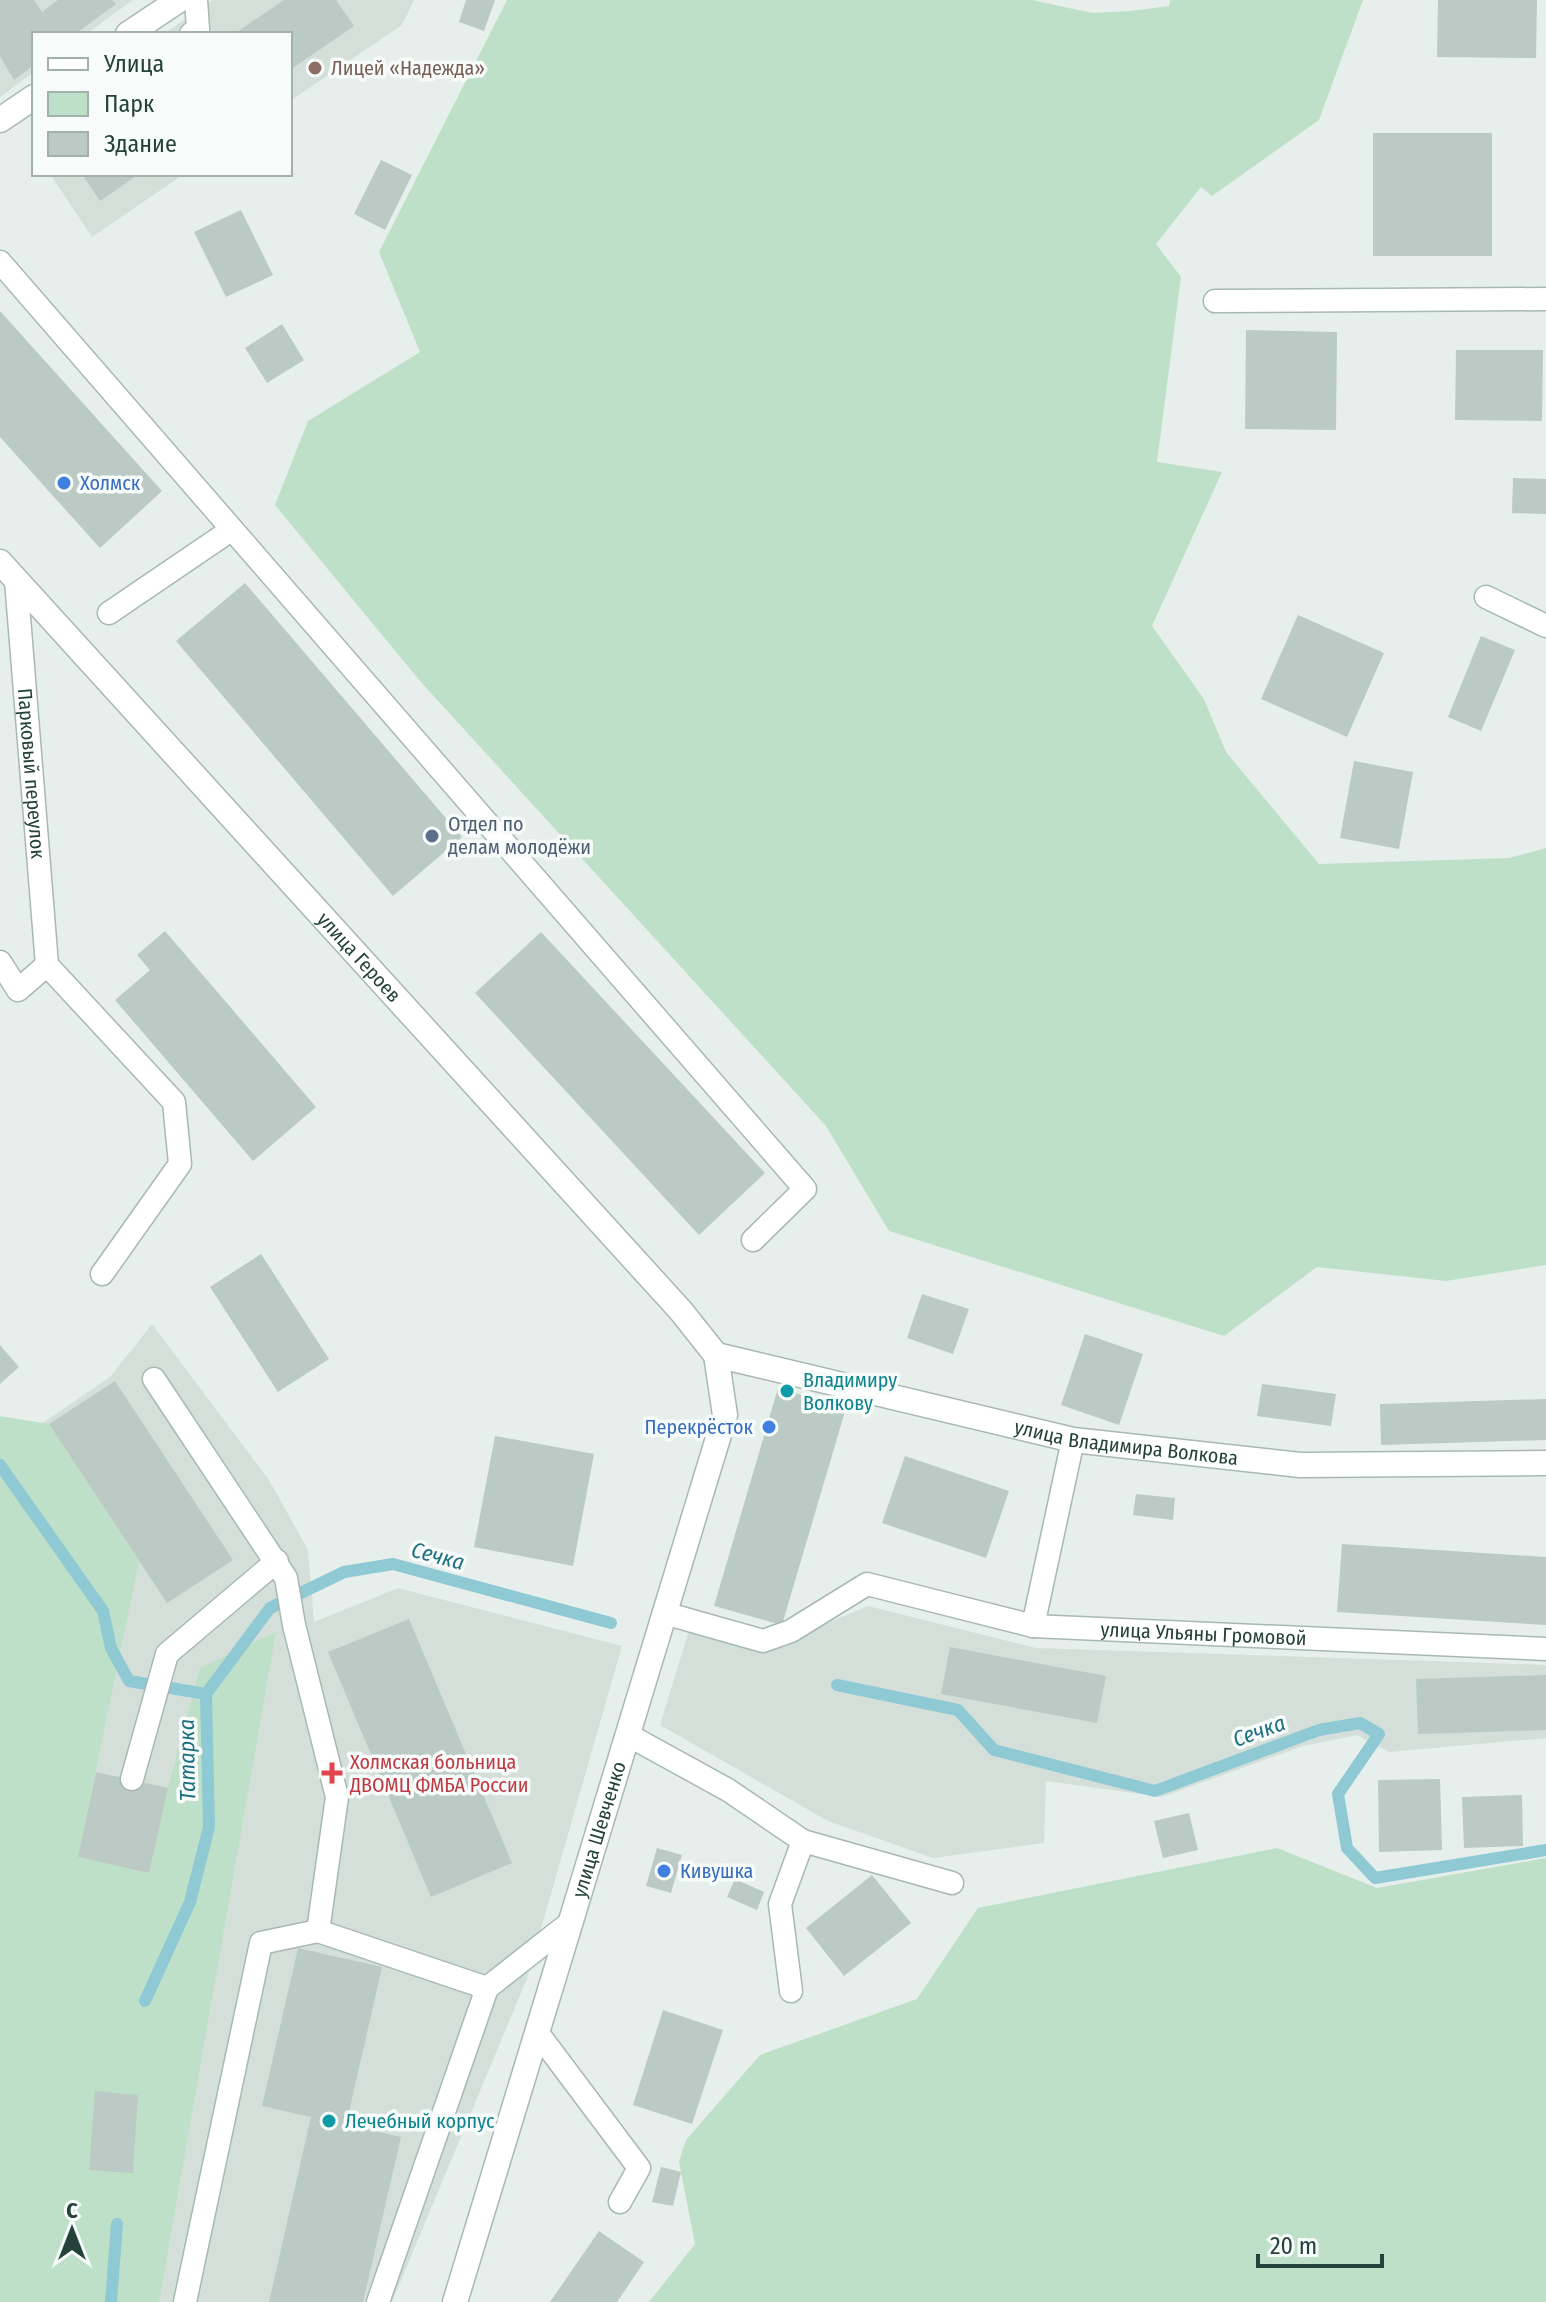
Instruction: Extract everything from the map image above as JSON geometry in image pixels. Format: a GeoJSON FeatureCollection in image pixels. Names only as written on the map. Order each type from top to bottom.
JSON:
{"type":"FeatureCollection","features":[{"type":"Feature","properties":{"kind":"street"},"geometry":{"type":"LineString","coordinates":[[131,32],[179,0]]}},
{"type":"Feature","properties":{"kind":"street"},"geometry":{"type":"LineString","coordinates":[[0,120],[32,98]]}},
{"type":"Feature","properties":{"kind":"street","name":"улица Героев"},"geometry":{"type":"LineString","coordinates":[[8,571],[671,1300],[716,1355]]}},
{"type":"Feature","properties":{"kind":"street","name":"улица Владимира Волкова"},"geometry":{"type":"LineString","coordinates":[[716,1355],[1073,1440],[1300,1465],[1546,1463]]}},
{"type":"Feature","properties":{"kind":"street","name":"улица Шевченко"},"geometry":{"type":"LineString","coordinates":[[455,2302],[725,1415],[716,1355]]}},
{"type":"Feature","properties":{"kind":"lane"},"geometry":{"type":"LineString","coordinates":[[194,32],[198,29],[196,0]]}},
{"type":"Feature","properties":{"kind":"lane"},"geometry":{"type":"LineString","coordinates":[[0,262],[805,1189],[753,1240]]}},
{"type":"Feature","properties":{"kind":"lane"},"geometry":{"type":"LineString","coordinates":[[1215,301],[1546,299]]}},
{"type":"Feature","properties":{"kind":"lane"},"geometry":{"type":"LineString","coordinates":[[109,613],[231,530]]}},
{"type":"Feature","properties":{"kind":"lane","name":"Парковый переулок"},"geometry":{"type":"LineString","coordinates":[[8,571],[47,965]]}},
{"type":"Feature","properties":{"kind":"lane"},"geometry":{"type":"LineString","coordinates":[[1486,597],[1546,626]]}},
{"type":"Feature","properties":{"kind":"lane"},"geometry":{"type":"LineString","coordinates":[[0,962],[18,990],[47,965],[174,1102],[180,1164],[102,1274]]}},
{"type":"Feature","properties":{"kind":"lane"},"geometry":{"type":"LineString","coordinates":[[154,1379],[282,1569],[337,1797],[318,1931]]}},
{"type":"Feature","properties":{"kind":"lane"},"geometry":{"type":"LineString","coordinates":[[1033,1626],[1073,1440]]}},
{"type":"Feature","properties":{"kind":"lane"},"geometry":{"type":"LineString","coordinates":[[132,1779],[167,1654],[282,1569]]}},
{"type":"Feature","properties":{"kind":"lane","name":"улица Ульяны Громовой"},"geometry":{"type":"LineString","coordinates":[[664,1613],[763,1641],[791,1631],[867,1584],[1033,1626],[1546,1649]]}},
{"type":"Feature","properties":{"kind":"lane"},"geometry":{"type":"LineString","coordinates":[[628,1735],[728,1790],[803,1841],[952,1883]]}},
{"type":"Feature","properties":{"kind":"lane"},"geometry":{"type":"LineString","coordinates":[[791,1991],[780,1904],[803,1841]]}},
{"type":"Feature","properties":{"kind":"lane"},"geometry":{"type":"LineString","coordinates":[[378,2302],[487,1988],[571,1922]]}},
{"type":"Feature","properties":{"kind":"lane"},"geometry":{"type":"LineString","coordinates":[[185,2302],[261,1943],[318,1931],[487,1988]]}},
{"type":"Feature","properties":{"kind":"lane"},"geometry":{"type":"LineString","coordinates":[[537,2032],[639,2168],[620,2202]]}},
{"type":"Feature","properties":{"kind":"shaded area"},"geometry":{"type":"Polygon","coordinates":[[[0,0],[133,0],[89,32],[32,32],[32,73],[0,97],[0,0]]]}},
{"type":"Feature","properties":{"kind":"shaded area","name":"Лицей «Надежда»"},"geometry":{"type":"Polygon","coordinates":[[[212,0],[414,0],[402,25],[292,100],[292,32],[167,32],[212,0]]]}},
{"type":"Feature","properties":{"kind":"shaded area"},"geometry":{"type":"Polygon","coordinates":[[[51,176],[181,176],[92,237],[51,176]]]}},
{"type":"Feature","properties":{"kind":"shaded area","name":"Холмская больница ДВОМЦ ФМБА России"},"geometry":{"type":"Polygon","coordinates":[[[152,1324],[269,1480],[308,1550],[314,1622],[398,1588],[622,1646],[526,1981],[392,2302],[140,2302],[59,1854],[16,1441],[110,1377],[152,1324]]]}},
{"type":"Feature","properties":{"kind":"shaded area"},"geometry":{"type":"Polygon","coordinates":[[[868,1606],[1036,1648],[1546,1665],[1546,1738],[1389,1752],[1357,1735],[1303,1746],[1162,1797],[1046,1781],[1044,1843],[933,1858],[828,1821],[660,1725],[690,1627],[763,1650],[868,1606]]]}},
{"type":"Feature","properties":{"kind":"green space"},"geometry":{"type":"Polygon","coordinates":[[[507,0],[1032,0],[1092,13],[1169,6],[1170,0],[1363,0],[1319,120],[1212,196],[1201,187],[1156,244],[1181,277],[1157,462],[1222,472],[1152,626],[1204,699],[1226,752],[1319,864],[1509,858],[1546,848],[1546,1265],[1446,1281],[1317,1267],[1224,1336],[889,1231],[826,1126],[420,681],[275,505],[308,421],[420,352],[379,252],[507,0]]]}},
{"type":"Feature","properties":{"kind":"green space"},"geometry":{"type":"Polygon","coordinates":[[[0,1416],[49,1424],[139,1561],[78,1857],[149,1873],[200,1668],[276,1632],[159,2302],[0,2302],[0,1416]]]}},
{"type":"Feature","properties":{"kind":"green space"},"geometry":{"type":"Polygon","coordinates":[[[1277,1848],[1377,1888],[1546,1858],[1546,2302],[649,2302],[695,2244],[679,2162],[686,2140],[760,2055],[917,1999],[978,1908],[1277,1848]]]}},
{"type":"Feature","properties":{"kind":"building"},"geometry":{"type":"Polygon","coordinates":[[[0,0],[34,0],[42,12],[58,0],[112,0],[116,4],[78,32],[32,32],[32,66],[14,80],[0,56],[0,0]]]}},
{"type":"Feature","properties":{"kind":"building"},"geometry":{"type":"Polygon","coordinates":[[[284,0],[336,0],[354,26],[292,69],[292,32],[237,32],[284,0]]]}},
{"type":"Feature","properties":{"kind":"building"},"geometry":{"type":"Polygon","coordinates":[[[466,0],[495,0],[484,31],[459,22],[466,0]]]}},
{"type":"Feature","properties":{"kind":"building"},"geometry":{"type":"Polygon","coordinates":[[[1438,0],[1537,0],[1536,58],[1437,57],[1438,0]]]}},
{"type":"Feature","properties":{"kind":"building"},"geometry":{"type":"Polygon","coordinates":[[[1373,133],[1492,133],[1492,256],[1373,256],[1373,133]]]}},
{"type":"Feature","properties":{"kind":"building"},"geometry":{"type":"Polygon","coordinates":[[[381,160],[412,175],[385,230],[354,214],[381,160]]]}},
{"type":"Feature","properties":{"kind":"building"},"geometry":{"type":"Polygon","coordinates":[[[83,176],[136,176],[100,201],[83,176]]]}},
{"type":"Feature","properties":{"kind":"building"},"geometry":{"type":"Polygon","coordinates":[[[241,210],[273,275],[226,297],[194,232],[241,210]]]}},
{"type":"Feature","properties":{"kind":"building"},"geometry":{"type":"Polygon","coordinates":[[[0,311],[162,491],[100,548],[0,437],[0,311]]]}},
{"type":"Feature","properties":{"kind":"building"},"geometry":{"type":"Polygon","coordinates":[[[282,324],[304,360],[267,383],[245,348],[282,324]]]}},
{"type":"Feature","properties":{"kind":"building"},"geometry":{"type":"Polygon","coordinates":[[[1246,330],[1337,332],[1336,430],[1245,429],[1246,330]]]}},
{"type":"Feature","properties":{"kind":"building"},"geometry":{"type":"Polygon","coordinates":[[[1456,350],[1543,350],[1542,421],[1455,420],[1456,350]]]}},
{"type":"Feature","properties":{"kind":"building"},"geometry":{"type":"Polygon","coordinates":[[[1513,478],[1546,479],[1546,514],[1512,513],[1513,478]]]}},
{"type":"Feature","properties":{"kind":"building"},"geometry":{"type":"Polygon","coordinates":[[[245,583],[462,837],[393,896],[176,641],[245,583]]]}},
{"type":"Feature","properties":{"kind":"building"},"geometry":{"type":"Polygon","coordinates":[[[1298,615],[1384,653],[1347,737],[1261,699],[1298,615]]]}},
{"type":"Feature","properties":{"kind":"building"},"geometry":{"type":"Polygon","coordinates":[[[1481,636],[1515,650],[1481,731],[1448,717],[1481,636]]]}},
{"type":"Feature","properties":{"kind":"building"},"geometry":{"type":"Polygon","coordinates":[[[1354,761],[1413,772],[1399,849],[1340,838],[1354,761]]]}},
{"type":"Feature","properties":{"kind":"building"},"geometry":{"type":"Polygon","coordinates":[[[165,931],[316,1107],[253,1161],[115,1000],[150,970],[137,955],[165,931]]]}},
{"type":"Feature","properties":{"kind":"building"},"geometry":{"type":"Polygon","coordinates":[[[541,932],[765,1173],[699,1235],[475,993],[541,932]]]}},
{"type":"Feature","properties":{"kind":"building"},"geometry":{"type":"Polygon","coordinates":[[[261,1254],[329,1359],[278,1392],[210,1287],[261,1254]]]}},
{"type":"Feature","properties":{"kind":"building"},"geometry":{"type":"Polygon","coordinates":[[[922,1294],[969,1309],[953,1354],[907,1338],[922,1294]]]}},
{"type":"Feature","properties":{"kind":"building"},"geometry":{"type":"Polygon","coordinates":[[[1085,1334],[1143,1354],[1119,1425],[1061,1405],[1085,1334]]]}},
{"type":"Feature","properties":{"kind":"building"},"geometry":{"type":"Polygon","coordinates":[[[0,1345],[19,1367],[0,1384],[0,1345]]]}},
{"type":"Feature","properties":{"kind":"building"},"geometry":{"type":"Polygon","coordinates":[[[115,1381],[233,1560],[167,1603],[49,1424],[115,1381]]]}},
{"type":"Feature","properties":{"kind":"building"},"geometry":{"type":"Polygon","coordinates":[[[1262,1384],[1336,1394],[1331,1426],[1257,1416],[1262,1384]]]}},
{"type":"Feature","properties":{"kind":"building"},"geometry":{"type":"Polygon","coordinates":[[[778,1388],[846,1408],[782,1625],[714,1606],[778,1388]]]}},
{"type":"Feature","properties":{"kind":"building"},"geometry":{"type":"Polygon","coordinates":[[[1546,1399],[1546,1440],[1381,1445],[1380,1404],[1546,1399]]]}},
{"type":"Feature","properties":{"kind":"building"},"geometry":{"type":"Polygon","coordinates":[[[495,1436],[594,1454],[573,1566],[474,1547],[495,1436]]]}},
{"type":"Feature","properties":{"kind":"building"},"geometry":{"type":"Polygon","coordinates":[[[905,1456],[1009,1491],[986,1558],[882,1523],[905,1456]]]}},
{"type":"Feature","properties":{"kind":"building"},"geometry":{"type":"Polygon","coordinates":[[[1136,1494],[1175,1498],[1173,1520],[1133,1515],[1136,1494]]]}},
{"type":"Feature","properties":{"kind":"building"},"geometry":{"type":"Polygon","coordinates":[[[1342,1544],[1546,1557],[1546,1625],[1337,1612],[1342,1544]]]}},
{"type":"Feature","properties":{"kind":"building"},"geometry":{"type":"Polygon","coordinates":[[[409,1619],[512,1863],[431,1897],[328,1652],[409,1619]]]}},
{"type":"Feature","properties":{"kind":"building"},"geometry":{"type":"Polygon","coordinates":[[[950,1647],[1106,1676],[1097,1723],[941,1694],[950,1647]]]}},
{"type":"Feature","properties":{"kind":"building"},"geometry":{"type":"Polygon","coordinates":[[[1546,1675],[1546,1730],[1418,1734],[1416,1679],[1546,1675]]]}},
{"type":"Feature","properties":{"kind":"building"},"geometry":{"type":"Polygon","coordinates":[[[96,1772],[168,1788],[149,1873],[78,1857],[96,1772]]]}},
{"type":"Feature","properties":{"kind":"building"},"geometry":{"type":"Polygon","coordinates":[[[1440,1779],[1442,1850],[1379,1852],[1378,1780],[1440,1779]]]}},
{"type":"Feature","properties":{"kind":"building"},"geometry":{"type":"Polygon","coordinates":[[[1522,1795],[1523,1846],[1464,1848],[1462,1797],[1522,1795]]]}},
{"type":"Feature","properties":{"kind":"building"},"geometry":{"type":"Polygon","coordinates":[[[1189,1813],[1198,1850],[1163,1858],[1154,1821],[1189,1813]]]}},
{"type":"Feature","properties":{"kind":"building","name":"Кивушка"},"geometry":{"type":"Polygon","coordinates":[[[657,1848],[682,1855],[671,1893],[646,1886],[657,1848]]]}},
{"type":"Feature","properties":{"kind":"building"},"geometry":{"type":"Polygon","coordinates":[[[872,1875],[911,1923],[844,1976],[806,1928],[872,1875]]]}},
{"type":"Feature","properties":{"kind":"building"},"geometry":{"type":"Polygon","coordinates":[[[735,1879],[764,1892],[757,1910],[727,1897],[735,1879]]]}},
{"type":"Feature","properties":{"kind":"building","name":"Лечебный корпус"},"geometry":{"type":"Polygon","coordinates":[[[298,1948],[382,1967],[346,2125],[401,2137],[363,2302],[269,2302],[311,2117],[262,2106],[298,1948]]]}},
{"type":"Feature","properties":{"kind":"building"},"geometry":{"type":"Polygon","coordinates":[[[663,2010],[723,2030],[692,2124],[633,2105],[663,2010]]]}},
{"type":"Feature","properties":{"kind":"building"},"geometry":{"type":"Polygon","coordinates":[[[95,2091],[138,2095],[133,2173],[89,2170],[95,2091]]]}},
{"type":"Feature","properties":{"kind":"building"},"geometry":{"type":"Polygon","coordinates":[[[661,2167],[681,2172],[673,2206],[652,2202],[661,2167]]]}},
{"type":"Feature","properties":{"kind":"building"},"geometry":{"type":"Polygon","coordinates":[[[599,2231],[644,2262],[617,2302],[550,2302],[599,2231]]]}},
{"type":"Feature","properties":{"kind":"waterway","name":"Татарка"},"geometry":{"type":"LineString","coordinates":[[0,1465],[103,1611],[111,1648],[129,1681],[206,1694]]}},
{"type":"Feature","properties":{"kind":"waterway","name":"Сечка"},"geometry":{"type":"LineString","coordinates":[[206,1694],[270,1608],[344,1572],[393,1564],[611,1623]]}},
{"type":"Feature","properties":{"kind":"waterway","name":"Сечка"},"geometry":{"type":"LineString","coordinates":[[837,1685],[958,1710],[994,1750],[1155,1791],[1319,1730],[1360,1723],[1379,1734],[1338,1794],[1347,1848],[1375,1878],[1546,1850]]}},
{"type":"Feature","properties":{"kind":"waterway","name":"Татарка"},"geometry":{"type":"LineString","coordinates":[[145,2001],[190,1902],[209,1827],[206,1694]]}},
{"type":"Feature","properties":{"kind":"waterway","name":"Татарка"},"geometry":{"type":"LineString","coordinates":[[111,2302],[117,2224]]}},
{"type":"Feature","properties":{"kind":"place","name":"Лицей «Надежда»"},"geometry":{"type":"Point","coordinates":[315,68]}},
{"type":"Feature","properties":{"kind":"place","name":"Холмск"},"geometry":{"type":"Point","coordinates":[64,483]}},
{"type":"Feature","properties":{"kind":"place","name":"Отдел по делам молодёжи"},"geometry":{"type":"Point","coordinates":[432,836]}},
{"type":"Feature","properties":{"kind":"place","name":"Владимиру Волкову"},"geometry":{"type":"Point","coordinates":[787,1391]}},
{"type":"Feature","properties":{"kind":"place","name":"Перекрёсток"},"geometry":{"type":"Point","coordinates":[769,1427]}},
{"type":"Feature","properties":{"kind":"place","name":"Холмская больница ДВОМЦ ФМБА России"},"geometry":{"type":"Point","coordinates":[332,1773]}},
{"type":"Feature","properties":{"kind":"place","name":"Кивушка"},"geometry":{"type":"Point","coordinates":[664,1871]}},
{"type":"Feature","properties":{"kind":"place","name":"Лечебный корпус"},"geometry":{"type":"Point","coordinates":[329,2121]}}]}
